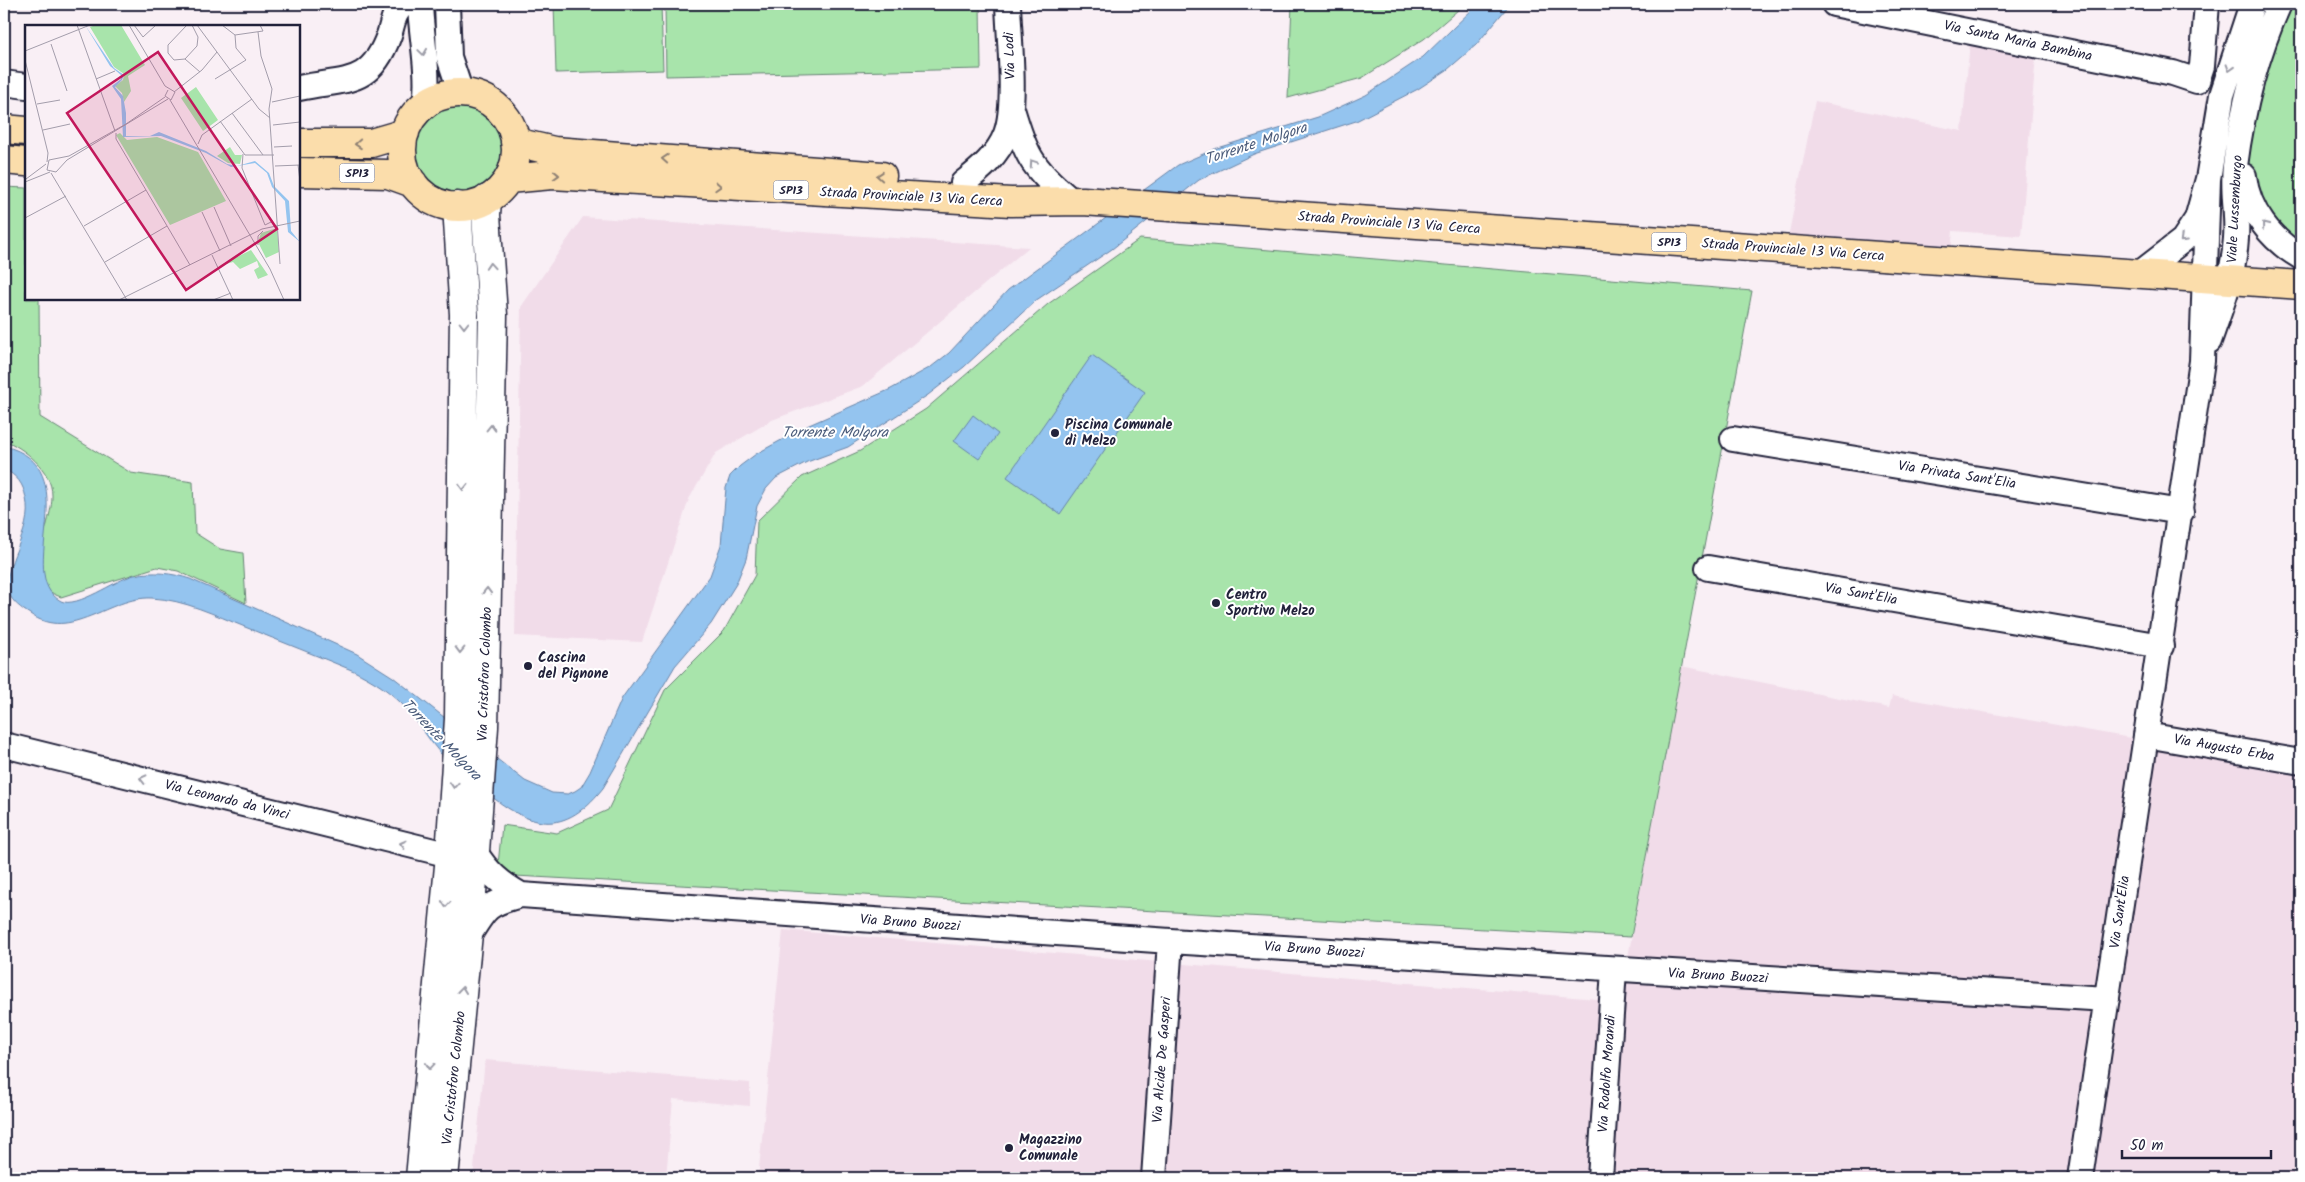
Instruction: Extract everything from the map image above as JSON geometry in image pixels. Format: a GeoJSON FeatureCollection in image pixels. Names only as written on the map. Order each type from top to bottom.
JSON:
{"type":"FeatureCollection","features":[{"type":"Feature","properties":{"kind":"main road","name":"SP13"},"geometry":{"type":"LineString","coordinates":[[461,93],[480,97],[500,110],[511,127],[515,142],[515,156],[508,179],[496,193],[468,206],[437,202],[423,193],[408,175],[402,154],[405,133],[414,115],[425,104],[440,96],[461,93]]}},
{"type":"Feature","properties":{"kind":"main road"},"geometry":{"type":"LineString","coordinates":[[4,129],[25,131]]}},
{"type":"Feature","properties":{"kind":"main road","name":"SP13"},"geometry":{"type":"LineString","coordinates":[[300,143],[371,142],[405,133]]}},
{"type":"Feature","properties":{"kind":"main road","name":"Strada Provinciale 13 Via Cerca"},"geometry":{"type":"LineString","coordinates":[[515,142],[554,151],[963,183],[1012,185],[1075,200]]}},
{"type":"Feature","properties":{"kind":"main road"},"geometry":{"type":"LineString","coordinates":[[4,160],[25,162]]}},
{"type":"Feature","properties":{"kind":"main road","name":"SP13"},"geometry":{"type":"LineString","coordinates":[[300,172],[388,174],[413,183]]}},
{"type":"Feature","properties":{"kind":"main road","name":"Strada Provinciale 13 Via Cerca"},"geometry":{"type":"LineString","coordinates":[[508,179],[552,174],[1011,202],[1075,200],[2217,281],[2301,285]]}},
{"type":"Feature","properties":{"kind":"street"},"geometry":{"type":"LineString","coordinates":[[447,4],[451,65],[461,93]]}},
{"type":"Feature","properties":{"kind":"street","name":"Via Lodi"},"geometry":{"type":"LineString","coordinates":[[963,183],[984,166],[999,148],[1006,135],[1011,108],[1008,4]]}},
{"type":"Feature","properties":{"kind":"street","name":"Via Santa Maria Bambina"},"geometry":{"type":"LineString","coordinates":[[1834,4],[2173,73],[2197,81],[2202,66],[2207,4]]}},
{"type":"Feature","properties":{"kind":"street","name":"Viale Lussemburgo"},"geometry":{"type":"LineString","coordinates":[[2217,281],[2237,230],[2234,180],[2240,137],[2254,72],[2278,4]]}},
{"type":"Feature","properties":{"kind":"street"},"geometry":{"type":"LineString","coordinates":[[309,86],[343,82],[368,70],[380,54],[389,37],[397,11],[415,9],[448,34]]}},
{"type":"Feature","properties":{"kind":"street"},"geometry":{"type":"LineString","coordinates":[[415,9],[427,81],[425,104]]}},
{"type":"Feature","properties":{"kind":"street","name":"Viale Lussemburgo"},"geometry":{"type":"LineString","coordinates":[[2139,274],[2183,240],[2190,232],[2200,211],[2208,179],[2222,95],[2249,10]]}},
{"type":"Feature","properties":{"kind":"street"},"geometry":{"type":"LineString","coordinates":[[4,84],[25,86]]}},
{"type":"Feature","properties":{"kind":"street","name":"Via Lodi"},"geometry":{"type":"LineString","coordinates":[[1011,108],[1030,159],[1047,181],[1075,200]]}},
{"type":"Feature","properties":{"kind":"street","name":"Viale Lussemburgo"},"geometry":{"type":"LineString","coordinates":[[2240,137],[2246,192],[2252,205],[2276,237],[2301,257]]}},
{"type":"Feature","properties":{"kind":"street","name":"Viale Lussemburgo"},"geometry":{"type":"LineString","coordinates":[[2208,179],[2217,281]]}},
{"type":"Feature","properties":{"kind":"street","name":"Via Cristoforo Colombo"},"geometry":{"type":"LineString","coordinates":[[420,1178],[463,854],[472,723],[494,315],[486,215],[487,198]]}},
{"type":"Feature","properties":{"kind":"street","name":"Via Cristoforo Colombo"},"geometry":{"type":"LineString","coordinates":[[457,206],[464,343],[472,723]]}},
{"type":"Feature","properties":{"kind":"street","name":"Via Sant'Elia"},"geometry":{"type":"LineString","coordinates":[[2080,1178],[2161,646],[2202,361],[2217,281]]}},
{"type":"Feature","properties":{"kind":"street","name":"Via Privata Sant'Elia"},"geometry":{"type":"LineString","coordinates":[[1733,439],[2181,512]]}},
{"type":"Feature","properties":{"kind":"street","name":"Via Sant'Elia"},"geometry":{"type":"LineString","coordinates":[[1708,568],[2161,646]]}},
{"type":"Feature","properties":{"kind":"street","name":"Via Augusto Erba"},"geometry":{"type":"LineString","coordinates":[[2146,735],[2301,762]]}},
{"type":"Feature","properties":{"kind":"street","name":"Via Leonardo da Vinci"},"geometry":{"type":"LineString","coordinates":[[4,745],[463,854]]}},
{"type":"Feature","properties":{"kind":"street"},"geometry":{"type":"LineString","coordinates":[[463,854],[521,895]]}},
{"type":"Feature","properties":{"kind":"street","name":"Via Cristoforo Colombo"},"geometry":{"type":"LineString","coordinates":[[444,1178],[468,937],[463,854]]}},
{"type":"Feature","properties":{"kind":"street","name":"Via Bruno Buozzi"},"geometry":{"type":"LineString","coordinates":[[468,937],[487,907],[498,901],[521,895],[1170,941],[1614,970],[2107,999]]}},
{"type":"Feature","properties":{"kind":"street","name":"Via Alcide De Gasperi"},"geometry":{"type":"LineString","coordinates":[[1154,1178],[1170,941]]}},
{"type":"Feature","properties":{"kind":"street","name":"Via Rodolfo Morandi"},"geometry":{"type":"LineString","coordinates":[[1600,1178],[1614,970]]}},
{"type":"Feature","properties":{"kind":"shaded area"},"geometry":{"type":"Polygon","coordinates":[[[1970,41],[2036,55],[2021,236],[1953,231],[1951,251],[1787,243],[1815,101],[1962,131],[1970,41]]]}},
{"type":"Feature","properties":{"kind":"shaded area"},"geometry":{"type":"Polygon","coordinates":[[[583,217],[1029,247],[863,386],[772,420],[716,453],[689,499],[642,642],[515,636],[521,307],[583,217]]]}},
{"type":"Feature","properties":{"kind":"shaded area"},"geometry":{"type":"Polygon","coordinates":[[[1681,666],[1889,708],[1892,696],[2301,768],[2301,1178],[758,1178],[783,930],[1620,1001],[1681,666]]]}},
{"type":"Feature","properties":{"kind":"shaded area"},"geometry":{"type":"Polygon","coordinates":[[[485,1060],[750,1083],[750,1106],[673,1099],[666,1178],[473,1178],[485,1060]]]}},
{"type":"Feature","properties":{"kind":"green space"},"geometry":{"type":"Polygon","coordinates":[[[554,4],[661,4],[663,70],[556,73],[554,4]]]}},
{"type":"Feature","properties":{"kind":"green space"},"geometry":{"type":"Polygon","coordinates":[[[665,4],[980,4],[981,69],[666,76],[665,4]]]}},
{"type":"Feature","properties":{"kind":"green space"},"geometry":{"type":"Polygon","coordinates":[[[1292,4],[1465,4],[1424,39],[1362,78],[1288,98],[1292,4]]]}},
{"type":"Feature","properties":{"kind":"green space"},"geometry":{"type":"Polygon","coordinates":[[[2291,4],[2301,4],[2301,249],[2285,238],[2279,230],[2250,182],[2246,162],[2261,91],[2291,4]]]}},
{"type":"Feature","properties":{"kind":"green space"},"geometry":{"type":"Polygon","coordinates":[[[460,99],[479,103],[494,114],[505,129],[509,148],[505,167],[494,182],[479,193],[460,197],[441,193],[426,182],[415,167],[411,148],[415,129],[426,114],[441,103],[460,99]]]}},
{"type":"Feature","properties":{"kind":"green space"},"geometry":{"type":"Polygon","coordinates":[[[4,187],[25,188],[25,300],[39,300],[40,417],[131,473],[193,482],[195,533],[220,549],[243,553],[246,603],[178,571],[157,567],[61,597],[48,590],[41,579],[39,567],[40,552],[51,508],[51,486],[36,461],[20,448],[4,440],[4,187]]]}},
{"type":"Feature","properties":{"kind":"green space","name":"Centro Sportivo Melzo"},"geometry":{"type":"Polygon","coordinates":[[[1140,239],[1752,291],[1631,937],[497,875],[502,825],[557,833],[608,810],[665,690],[724,631],[755,575],[757,521],[802,477],[860,451],[926,409],[1048,304],[1140,239]]]}},
{"type":"Feature","properties":{"kind":"green space"},"geometry":{"type":"Polygon","coordinates":[[[2301,707],[2301,743],[2295,743],[2301,707]]]}},
{"type":"Feature","properties":{"kind":"water","name":"Torrente Molgora"},"geometry":{"type":"Polygon","coordinates":[[[1478,4],[1510,4],[1476,45],[1447,70],[1418,89],[1356,121],[1254,154],[1199,180],[1112,249],[1035,301],[964,367],[928,395],[848,447],[807,462],[776,478],[766,489],[757,506],[746,559],[736,584],[711,624],[675,666],[603,788],[587,805],[572,816],[557,822],[542,822],[527,818],[511,810],[449,763],[406,709],[396,698],[379,685],[354,671],[211,613],[188,605],[152,598],[136,599],[75,621],[45,622],[21,608],[10,596],[7,583],[9,572],[22,536],[27,511],[26,498],[21,484],[16,477],[4,469],[4,446],[29,458],[42,475],[47,497],[44,569],[48,588],[61,601],[68,602],[86,598],[134,575],[162,573],[190,579],[357,654],[393,677],[525,781],[552,793],[568,794],[581,787],[590,772],[622,698],[710,576],[721,545],[726,488],[730,476],[740,466],[756,454],[809,425],[891,389],[931,367],[949,353],[1008,290],[1178,165],[1217,148],[1318,117],[1366,95],[1423,57],[1478,4]]]}},
{"type":"Feature","properties":{"kind":"water","name":"Piscina Comunale di Melzo"},"geometry":{"type":"Polygon","coordinates":[[[1092,355],[1145,392],[1060,514],[1007,477],[1092,355]]]}},
{"type":"Feature","properties":{"kind":"water"},"geometry":{"type":"Polygon","coordinates":[[[973,415],[998,434],[979,459],[954,441],[973,415]]]}},
{"type":"Feature","properties":{"kind":"place","name":"Piscina Comunale di Melzo"},"geometry":{"type":"Point","coordinates":[1055,433]}},
{"type":"Feature","properties":{"kind":"place","name":"Centro Sportivo Melzo"},"geometry":{"type":"Point","coordinates":[1216,603]}},
{"type":"Feature","properties":{"kind":"place","name":"Cascina del Pignone"},"geometry":{"type":"Point","coordinates":[528,666]}},
{"type":"Feature","properties":{"kind":"place","name":"Magazzino Comunale"},"geometry":{"type":"Point","coordinates":[1009,1148]}}]}
